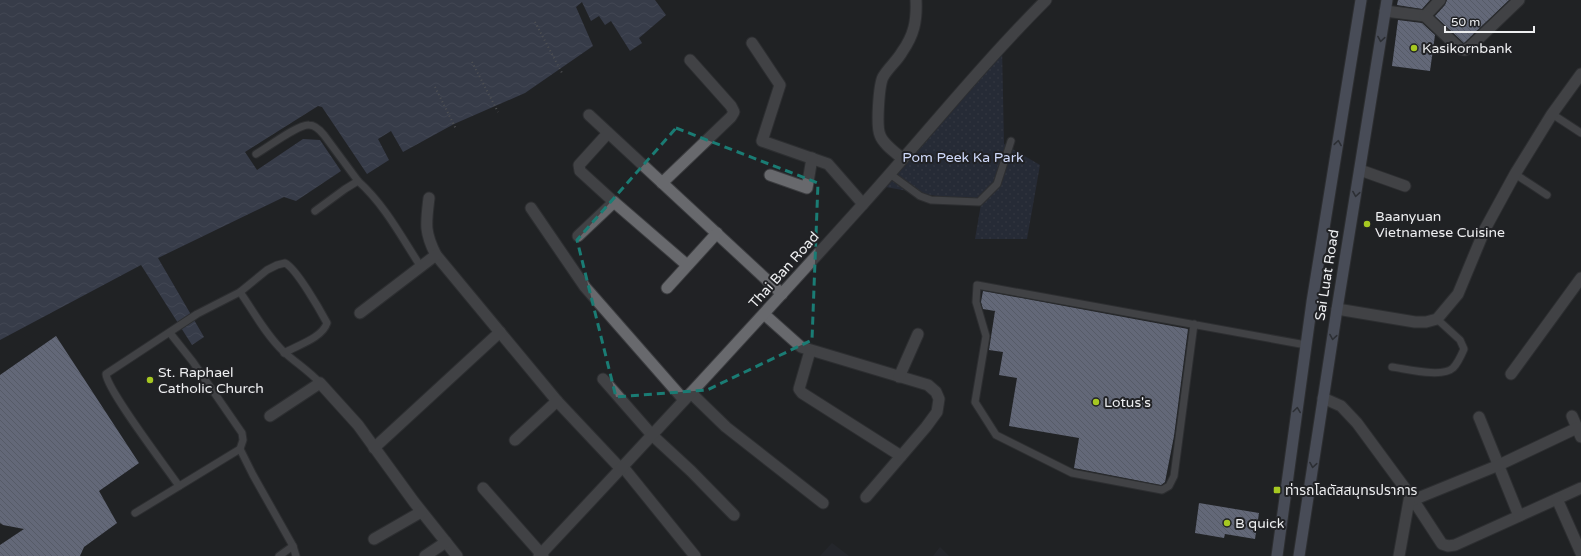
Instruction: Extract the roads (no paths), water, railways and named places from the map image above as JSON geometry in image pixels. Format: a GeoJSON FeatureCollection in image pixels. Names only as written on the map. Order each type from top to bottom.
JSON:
{"type":"FeatureCollection","features":[{"type":"Feature","properties":{"kind":"main road","name":"Sai Luat Road"},"geometry":{"type":"LineString","coordinates":[[1277,556],[1306,345],[1361,0]]}},
{"type":"Feature","properties":{"kind":"main road","name":"Sai Luat Road"},"geometry":{"type":"LineString","coordinates":[[1299,556],[1386,5]]}},
{"type":"Feature","properties":{"kind":"street"},"geometry":{"type":"LineString","coordinates":[[903,159],[884,141],[879,134],[878,109],[882,78],[902,52],[913,32],[916,17],[916,0]]}},
{"type":"Feature","properties":{"kind":"street","name":"Thai Ban Road"},"geometry":{"type":"LineString","coordinates":[[541,555],[764,314],[890,174],[1002,46],[1046,0]]}},
{"type":"Feature","properties":{"kind":"street"},"geometry":{"type":"LineString","coordinates":[[1425,16],[1440,0]]}},
{"type":"Feature","properties":{"kind":"street"},"geometry":{"type":"LineString","coordinates":[[1386,5],[1425,16],[1460,49],[1465,50],[1519,0]]}},
{"type":"Feature","properties":{"kind":"street"},"geometry":{"type":"LineString","coordinates":[[752,43],[780,85],[762,141],[828,164],[863,204]]}},
{"type":"Feature","properties":{"kind":"street"},"geometry":{"type":"LineString","coordinates":[[662,183],[731,117],[734,112],[731,106],[690,60]]}},
{"type":"Feature","properties":{"kind":"street"},"geometry":{"type":"LineString","coordinates":[[1337,309],[1415,322],[1426,322],[1437,319],[1458,294],[1485,229],[1515,174],[1552,114],[1581,74]]}},
{"type":"Feature","properties":{"kind":"street"},"geometry":{"type":"LineString","coordinates":[[589,115],[782,294]]}},
{"type":"Feature","properties":{"kind":"street"},"geometry":{"type":"LineString","coordinates":[[608,133],[579,164],[580,171],[686,265]]}},
{"type":"Feature","properties":{"kind":"street"},"geometry":{"type":"LineString","coordinates":[[770,175],[807,188],[812,158]]}},
{"type":"Feature","properties":{"kind":"street"},"geometry":{"type":"LineString","coordinates":[[1360,170],[1405,186]]}},
{"type":"Feature","properties":{"kind":"street"},"geometry":{"type":"LineString","coordinates":[[429,198],[426,226],[430,242],[436,255],[558,400],[622,468],[695,556]]}},
{"type":"Feature","properties":{"kind":"street"},"geometry":{"type":"LineString","coordinates":[[578,236],[614,202]]}},
{"type":"Feature","properties":{"kind":"street"},"geometry":{"type":"LineString","coordinates":[[531,208],[585,287],[688,397],[823,503]]}},
{"type":"Feature","properties":{"kind":"street"},"geometry":{"type":"LineString","coordinates":[[666,288],[717,233]]}},
{"type":"Feature","properties":{"kind":"street"},"geometry":{"type":"LineString","coordinates":[[360,313],[436,255]]}},
{"type":"Feature","properties":{"kind":"street"},"geometry":{"type":"LineString","coordinates":[[1511,374],[1581,278]]}},
{"type":"Feature","properties":{"kind":"street"},"geometry":{"type":"LineString","coordinates":[[764,314],[801,347],[928,386],[936,392],[939,399],[937,412],[866,497]]}},
{"type":"Feature","properties":{"kind":"street"},"geometry":{"type":"LineString","coordinates":[[374,448],[500,332]]}},
{"type":"Feature","properties":{"kind":"street"},"geometry":{"type":"LineString","coordinates":[[899,377],[918,334]]}},
{"type":"Feature","properties":{"kind":"street"},"geometry":{"type":"LineString","coordinates":[[810,351],[798,389],[901,456]]}},
{"type":"Feature","properties":{"kind":"street"},"geometry":{"type":"LineString","coordinates":[[604,379],[652,435],[691,471],[734,515]]}},
{"type":"Feature","properties":{"kind":"street"},"geometry":{"type":"LineString","coordinates":[[270,416],[320,383],[358,425],[421,512],[457,556]]}},
{"type":"Feature","properties":{"kind":"street"},"geometry":{"type":"LineString","coordinates":[[1323,398],[1341,406],[1357,423],[1442,544],[1448,546],[1455,545],[1581,488]]}},
{"type":"Feature","properties":{"kind":"street"},"geometry":{"type":"LineString","coordinates":[[515,440],[558,400]]}},
{"type":"Feature","properties":{"kind":"street"},"geometry":{"type":"LineString","coordinates":[[1411,498],[1579,432],[1572,416]]}},
{"type":"Feature","properties":{"kind":"street"},"geometry":{"type":"LineString","coordinates":[[1479,417],[1519,516]]}},
{"type":"Feature","properties":{"kind":"street"},"geometry":{"type":"LineString","coordinates":[[482,488],[541,555]]}},
{"type":"Feature","properties":{"kind":"street"},"geometry":{"type":"LineString","coordinates":[[1399,556],[1411,498]]}},
{"type":"Feature","properties":{"kind":"street"},"geometry":{"type":"LineString","coordinates":[[1557,499],[1581,553]]}},
{"type":"Feature","properties":{"kind":"street"},"geometry":{"type":"LineString","coordinates":[[374,539],[421,512]]}},
{"type":"Feature","properties":{"kind":"street"},"geometry":{"type":"LineString","coordinates":[[425,556],[446,542]]}},
{"type":"Feature","properties":{"kind":"lane"},"geometry":{"type":"LineString","coordinates":[[1552,114],[1581,133]]}},
{"type":"Feature","properties":{"kind":"lane"},"geometry":{"type":"LineString","coordinates":[[256,154],[300,127],[312,125],[318,128],[358,181],[379,203],[421,267]]}},
{"type":"Feature","properties":{"kind":"lane"},"geometry":{"type":"LineString","coordinates":[[890,174],[920,196],[931,200],[978,202],[997,184],[1011,141]]}},
{"type":"Feature","properties":{"kind":"lane"},"geometry":{"type":"LineString","coordinates":[[1515,174],[1547,195]]}},
{"type":"Feature","properties":{"kind":"lane"},"geometry":{"type":"LineString","coordinates":[[315,211],[344,189],[358,181]]}},
{"type":"Feature","properties":{"kind":"lane"},"geometry":{"type":"LineString","coordinates":[[179,486],[119,401],[106,376],[112,369],[197,314],[240,292],[267,270],[285,263],[291,266],[327,323],[318,335],[284,352]]}},
{"type":"Feature","properties":{"kind":"lane"},"geometry":{"type":"LineString","coordinates":[[1194,324],[1174,476],[1169,486],[1162,490],[1072,473],[996,435],[975,402],[986,336],[976,302],[977,285],[1194,324],[1306,345]]}},
{"type":"Feature","properties":{"kind":"lane"},"geometry":{"type":"LineString","coordinates":[[240,292],[271,337],[284,352],[320,383]]}},
{"type":"Feature","properties":{"kind":"lane"},"geometry":{"type":"LineString","coordinates":[[1392,367],[1441,373],[1452,369],[1459,360],[1464,349],[1460,340],[1437,319]]}},
{"type":"Feature","properties":{"kind":"lane"},"geometry":{"type":"LineString","coordinates":[[135,513],[240,449],[243,440],[242,433],[172,331]]}},
{"type":"Feature","properties":{"kind":"lane"},"geometry":{"type":"LineString","coordinates":[[240,449],[293,546],[296,556]]}},
{"type":"Feature","properties":{"kind":"lane"},"geometry":{"type":"LineString","coordinates":[[279,556],[293,546]]}},
{"type":"Feature","properties":{"kind":"water"},"geometry":{"type":"Polygon","coordinates":[[[0,0],[655,0],[666,15],[639,38],[642,43],[630,51],[611,21],[605,25],[599,16],[591,21],[582,2],[576,7],[593,46],[525,93],[454,124],[403,152],[391,131],[378,139],[389,160],[367,174],[322,107],[318,106],[245,152],[257,170],[303,139],[320,140],[341,171],[296,201],[284,197],[158,258],[204,337],[192,345],[141,265],[0,340],[0,0]]]}},
{"type":"Feature","properties":{"kind":"place","name":"Kasikornbank"},"geometry":{"type":"Point","coordinates":[1414,48]}},
{"type":"Feature","properties":{"kind":"place","name":"Baanyuan Vietnamese Cuisine"},"geometry":{"type":"Point","coordinates":[1367,224]}},
{"type":"Feature","properties":{"kind":"place","name":"St. Raphael Catholic Church"},"geometry":{"type":"Point","coordinates":[150,380]}},
{"type":"Feature","properties":{"kind":"place","name":"Lotus's"},"geometry":{"type":"Point","coordinates":[1096,402]}},
{"type":"Feature","properties":{"kind":"place","name":"ท่ารถโลตัสสมุทรปราการ"},"geometry":{"type":"Point","coordinates":[1277,490]}},
{"type":"Feature","properties":{"kind":"place","name":"B quick"},"geometry":{"type":"Point","coordinates":[1227,523]}},
{"type":"Feature","properties":{"kind":"park label","name":"Pom Peek Ka Park"},"geometry":{"type":"Point","coordinates":[963,157]}}]}
